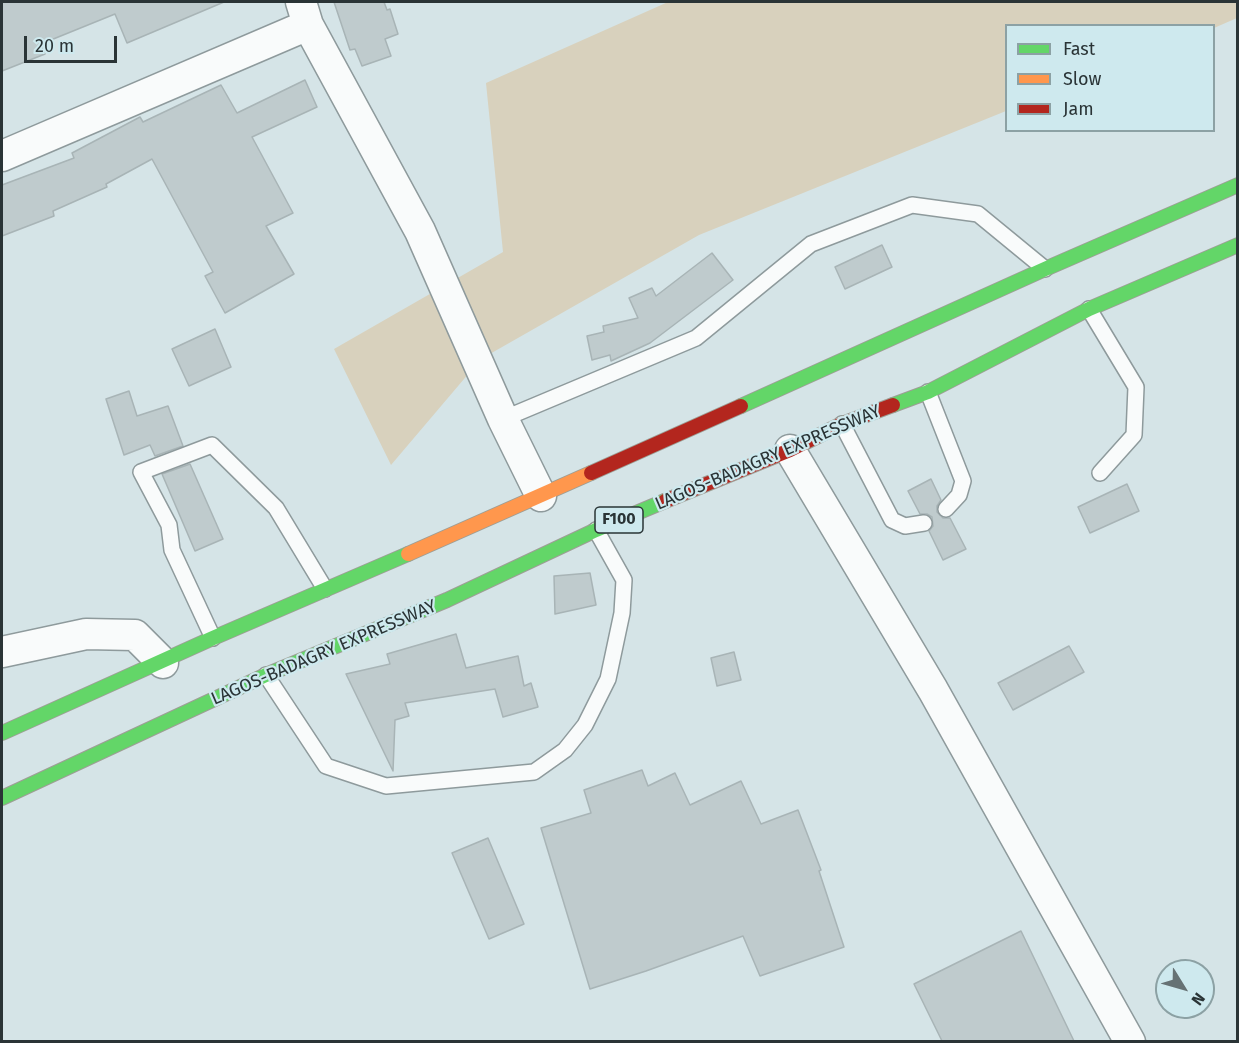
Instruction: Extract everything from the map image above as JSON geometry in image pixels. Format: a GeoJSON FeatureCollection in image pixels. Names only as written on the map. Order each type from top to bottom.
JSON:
{"type":"FeatureCollection","features":[{"type":"Feature","properties":{"kind":"highway"},"geometry":{"type":"LineString","coordinates":[[2,733],[57,706],[163,663],[213,638],[541,496],[1045,269],[1238,185]]}},
{"type":"Feature","properties":{"kind":"highway","name":"LAGOS-BADAGRY EXPRESSWAY"},"geometry":{"type":"LineString","coordinates":[[2,798],[266,675],[447,600],[596,530],[790,450],[843,424],[928,392],[1089,309],[1238,245]]}},
{"type":"Feature","properties":{"kind":"street"},"geometry":{"type":"LineString","coordinates":[[2,156],[305,13],[420,231],[503,419],[541,496]]}},
{"type":"Feature","properties":{"kind":"street"},"geometry":{"type":"LineString","coordinates":[[790,450],[933,690],[1130,1041]]}},
{"type":"Feature","properties":{"kind":"street"},"geometry":{"type":"LineString","coordinates":[[2,652],[86,634],[135,635],[163,663]]}},
{"type":"Feature","properties":{"kind":"lane"},"geometry":{"type":"LineString","coordinates":[[503,419],[696,338],[811,244],[912,205],[978,214],[1045,269]]}},
{"type":"Feature","properties":{"kind":"lane"},"geometry":{"type":"LineString","coordinates":[[1089,309],[1136,387],[1134,435],[1100,473]]}},
{"type":"Feature","properties":{"kind":"lane"},"geometry":{"type":"LineString","coordinates":[[928,392],[963,481],[959,495],[946,509]]}},
{"type":"Feature","properties":{"kind":"lane"},"geometry":{"type":"LineString","coordinates":[[843,424],[892,520],[905,526],[924,523]]}},
{"type":"Feature","properties":{"kind":"lane"},"geometry":{"type":"LineString","coordinates":[[213,638],[172,550],[169,525],[141,472],[212,445],[276,508],[325,589]]}},
{"type":"Feature","properties":{"kind":"lane"},"geometry":{"type":"LineString","coordinates":[[266,675],[326,765],[386,786],[534,771],[565,750],[585,725],[608,679],[622,613],[624,580],[596,530]]}},
{"type":"Feature","properties":{"kind":"shaded area"},"geometry":{"type":"Polygon","coordinates":[[[668,2],[1237,2],[1237,18],[1215,28],[1215,24],[1005,24],[1005,111],[699,235],[481,359],[391,465],[334,349],[503,252],[486,83],[668,2]]]}},
{"type":"Feature","properties":{"kind":"building"},"geometry":{"type":"Polygon","coordinates":[[[2,2],[224,2],[127,43],[115,14],[41,44],[45,54],[2,71],[2,2]]]}},
{"type":"Feature","properties":{"kind":"building"},"geometry":{"type":"Polygon","coordinates":[[[334,2],[384,2],[387,10],[390,9],[398,34],[385,39],[391,56],[362,66],[355,49],[350,50],[334,2]]]}},
{"type":"Feature","properties":{"kind":"building"},"geometry":{"type":"Polygon","coordinates":[[[305,80],[317,107],[252,137],[293,213],[266,226],[294,274],[225,313],[205,276],[213,272],[152,159],[106,184],[107,187],[53,211],[54,216],[2,236],[2,185],[74,158],[72,153],[140,117],[143,122],[221,85],[237,113],[305,80]]]}},
{"type":"Feature","properties":{"kind":"building"},"geometry":{"type":"Polygon","coordinates":[[[882,245],[892,267],[845,289],[835,267],[882,245]]]}},
{"type":"Feature","properties":{"kind":"building"},"geometry":{"type":"Polygon","coordinates":[[[712,253],[733,280],[650,343],[611,361],[610,355],[592,360],[587,336],[604,332],[603,326],[638,318],[629,298],[652,288],[656,296],[712,253]]]}},
{"type":"Feature","properties":{"kind":"building"},"geometry":{"type":"Polygon","coordinates":[[[215,329],[231,367],[189,386],[172,349],[215,329]]]}},
{"type":"Feature","properties":{"kind":"building"},"geometry":{"type":"Polygon","coordinates":[[[129,391],[137,416],[168,406],[183,446],[155,456],[150,445],[124,455],[106,399],[129,391]]]}},
{"type":"Feature","properties":{"kind":"building"},"geometry":{"type":"Polygon","coordinates":[[[190,464],[223,539],[195,551],[162,474],[190,464]]]}},
{"type":"Feature","properties":{"kind":"building"},"geometry":{"type":"Polygon","coordinates":[[[931,479],[941,500],[937,506],[937,512],[943,518],[950,518],[966,549],[943,560],[929,531],[933,526],[932,517],[920,514],[908,491],[931,479]]]}},
{"type":"Feature","properties":{"kind":"building"},"geometry":{"type":"Polygon","coordinates":[[[1127,484],[1139,511],[1090,533],[1078,507],[1127,484]]]}},
{"type":"Feature","properties":{"kind":"building"},"geometry":{"type":"Polygon","coordinates":[[[590,573],[596,605],[555,614],[554,576],[590,573]]]}},
{"type":"Feature","properties":{"kind":"building"},"geometry":{"type":"Polygon","coordinates":[[[456,634],[466,668],[518,656],[524,686],[531,683],[538,707],[503,717],[495,689],[405,703],[409,716],[395,720],[393,771],[346,674],[390,664],[387,654],[456,634]]]}},
{"type":"Feature","properties":{"kind":"building"},"geometry":{"type":"Polygon","coordinates":[[[1069,646],[1084,672],[1013,710],[998,683],[1069,646]]]}},
{"type":"Feature","properties":{"kind":"building"},"geometry":{"type":"Polygon","coordinates":[[[734,652],[741,680],[717,686],[711,658],[734,652]]]}},
{"type":"Feature","properties":{"kind":"building"},"geometry":{"type":"Polygon","coordinates":[[[642,770],[648,786],[675,773],[690,805],[741,781],[761,824],[798,810],[821,870],[819,871],[844,947],[760,976],[743,936],[590,989],[541,828],[591,813],[584,790],[642,770]]]}},
{"type":"Feature","properties":{"kind":"building"},"geometry":{"type":"Polygon","coordinates":[[[488,838],[524,924],[489,939],[452,853],[488,838]]]}},
{"type":"Feature","properties":{"kind":"building"},"geometry":{"type":"Polygon","coordinates":[[[1021,931],[1074,1041],[942,1041],[914,984],[1021,931]]]}},
{"type":"Feature","properties":{"kind":"traffic: fast"},"geometry":{"type":"LineString","coordinates":[[741,406],[1238,185]]}},
{"type":"Feature","properties":{"kind":"traffic: fast"},"geometry":{"type":"LineString","coordinates":[[893,405],[928,392],[1089,309],[1238,245]]}},
{"type":"Feature","properties":{"kind":"traffic: fast"},"geometry":{"type":"LineString","coordinates":[[2,798],[266,675],[447,600],[596,530],[665,501]]}},
{"type":"Feature","properties":{"kind":"traffic: fast"},"geometry":{"type":"LineString","coordinates":[[2,733],[213,638],[408,554]]}},
{"type":"Feature","properties":{"kind":"traffic: slow"},"geometry":{"type":"LineString","coordinates":[[408,554],[591,473]]}},
{"type":"Feature","properties":{"kind":"traffic: jam"},"geometry":{"type":"LineString","coordinates":[[665,501],[790,450],[842,424],[893,405]]}},
{"type":"Feature","properties":{"kind":"traffic: jam"},"geometry":{"type":"LineString","coordinates":[[591,473],[741,406]]}}]}
